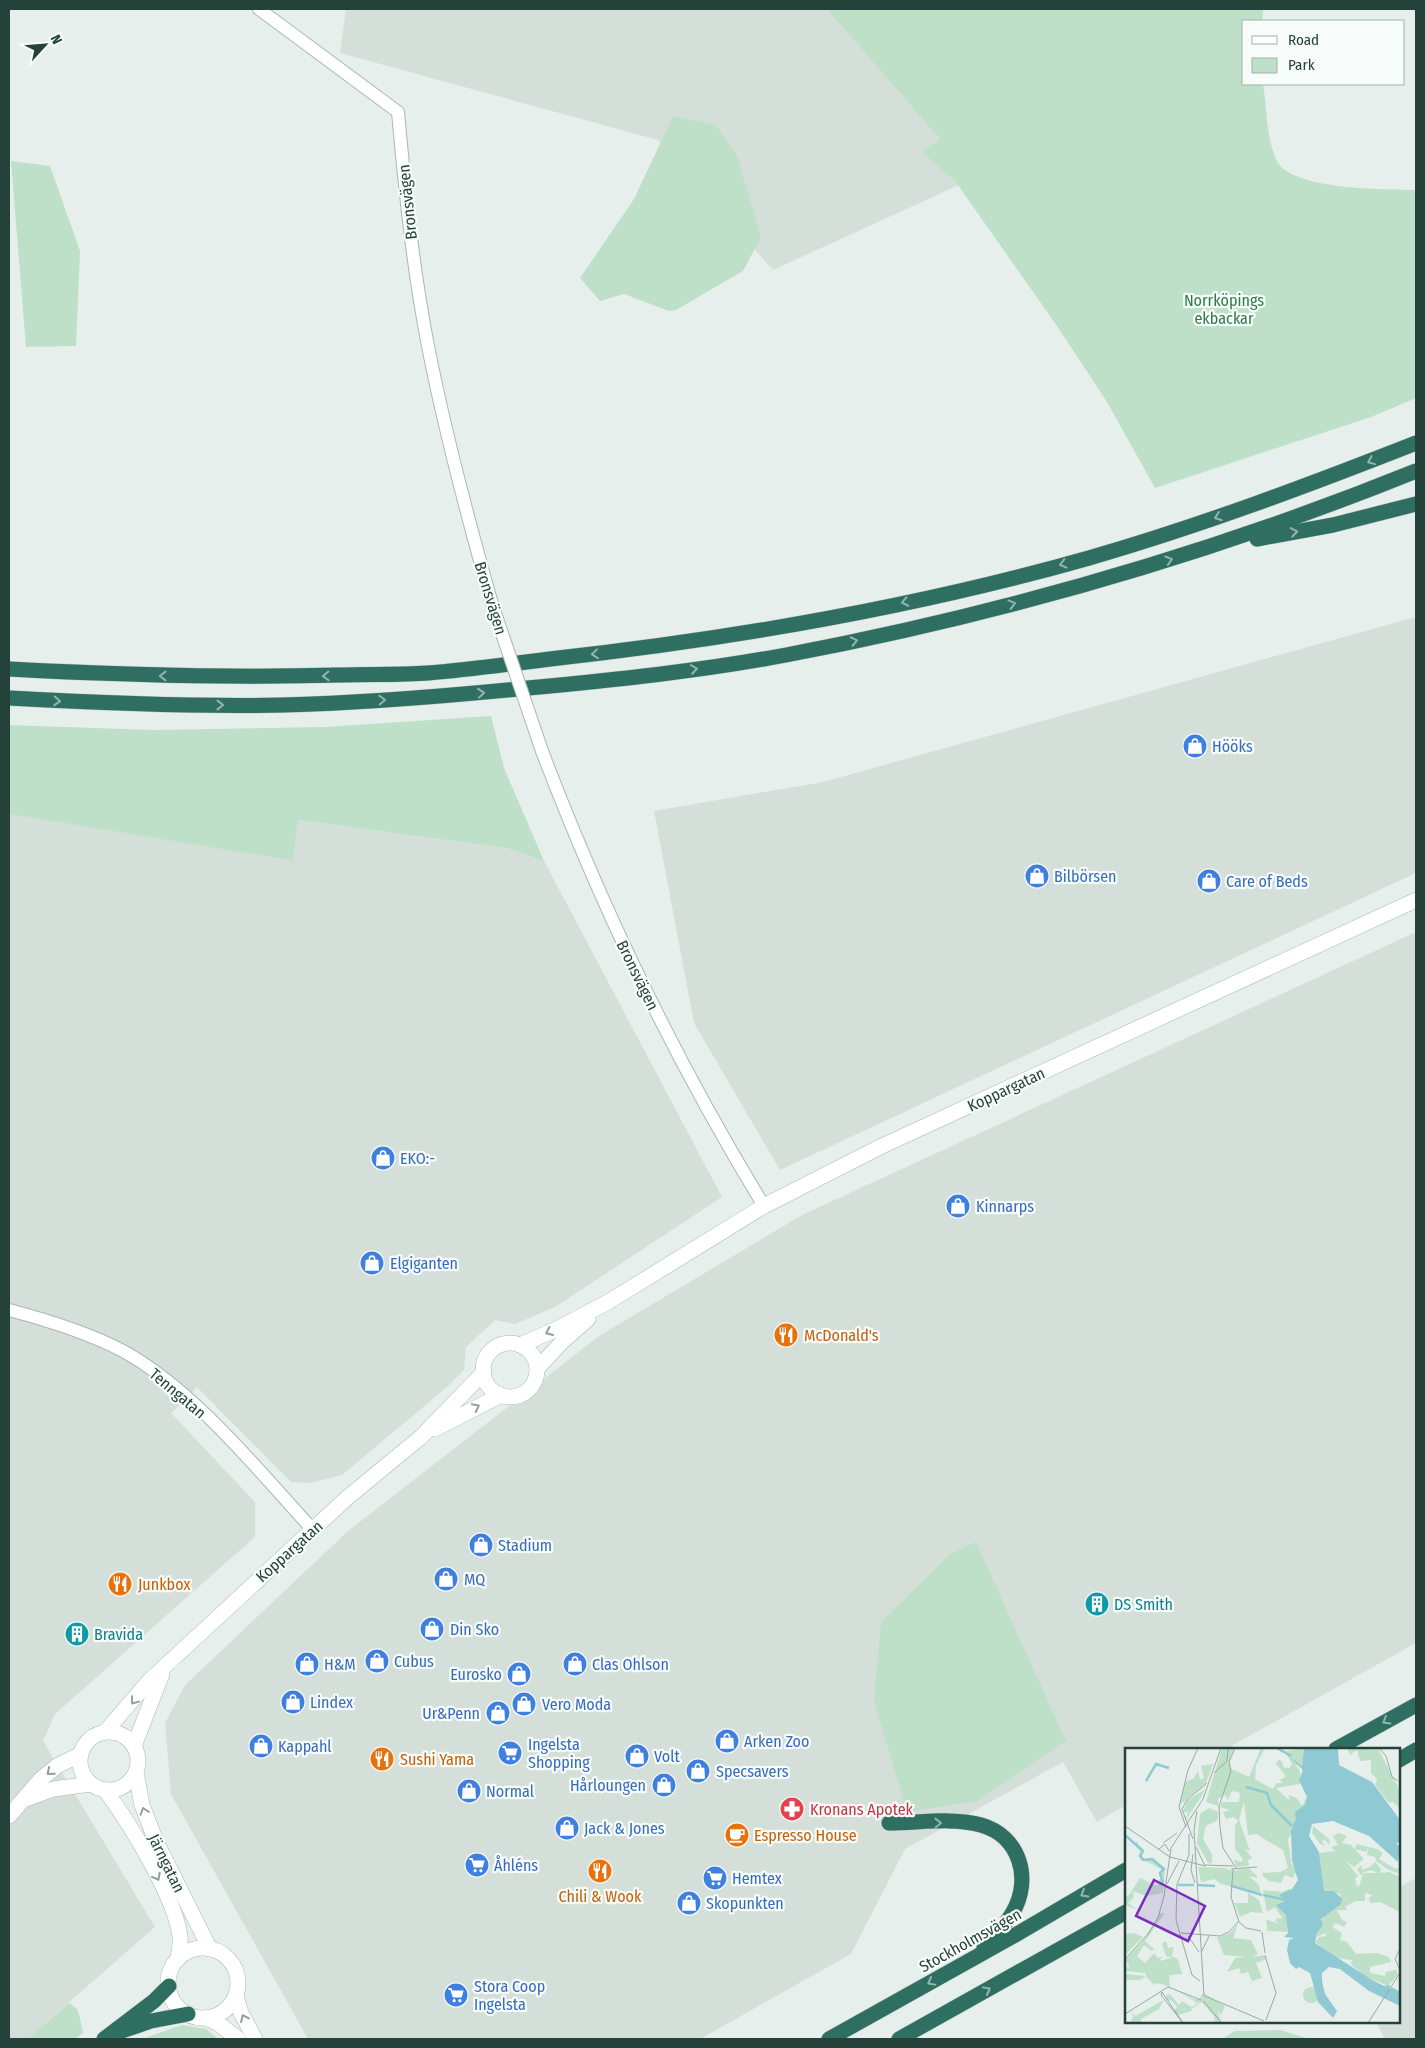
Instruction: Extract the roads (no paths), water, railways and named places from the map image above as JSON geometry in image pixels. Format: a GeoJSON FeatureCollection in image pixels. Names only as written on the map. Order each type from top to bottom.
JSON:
{"type":"FeatureCollection","features":[{"type":"Feature","properties":{"kind":"highway"},"geometry":{"type":"LineString","coordinates":[[9,669],[156,676],[284,677],[427,673],[643,649],[780,628],[931,597],[1087,558],[1201,523],[1335,475],[1416,443]]}},
{"type":"Feature","properties":{"kind":"highway"},"geometry":{"type":"LineString","coordinates":[[9,698],[155,706],[285,705],[432,698],[646,677],[784,656],[939,623],[1096,582],[1211,547],[1345,500],[1416,471]]}},
{"type":"Feature","properties":{"kind":"highway"},"geometry":{"type":"LineString","coordinates":[[1211,547],[1333,525],[1416,504]]}},
{"type":"Feature","properties":{"kind":"highway"},"geometry":{"type":"LineString","coordinates":[[1338,1748],[1416,1705]]}},
{"type":"Feature","properties":{"kind":"highway"},"geometry":{"type":"LineString","coordinates":[[1400,1759],[1416,1750]]}},
{"type":"Feature","properties":{"kind":"highway"},"geometry":{"type":"LineString","coordinates":[[889,1823],[963,1822],[981,1825],[1006,1838],[1015,1850],[1023,1875],[1020,1899],[1006,1923],[973,1958]]}},
{"type":"Feature","properties":{"kind":"highway","name":"Stockholmsvägen"},"geometry":{"type":"LineString","coordinates":[[829,2039],[1125,1871]]}},
{"type":"Feature","properties":{"kind":"highway"},"geometry":{"type":"LineString","coordinates":[[899,2039],[1125,1913]]}},
{"type":"Feature","properties":{"kind":"highway"},"geometry":{"type":"LineString","coordinates":[[107,2038],[154,2001],[169,1986]]}},
{"type":"Feature","properties":{"kind":"highway"},"geometry":{"type":"LineString","coordinates":[[107,2038],[151,2021],[188,2014]]}},
{"type":"Feature","properties":{"kind":"street","name":"Bronsvägen"},"geometry":{"type":"LineString","coordinates":[[259,9],[398,112],[410,235],[428,345],[468,517],[492,604],[542,751],[590,872],[646,992],[764,1206]]}},
{"type":"Feature","properties":{"kind":"street","name":"Koppargatan"},"geometry":{"type":"LineString","coordinates":[[520,1345],[557,1329],[608,1302],[764,1206],[882,1146],[1416,900]]}},
{"type":"Feature","properties":{"kind":"street","name":"Koppargatan"},"geometry":{"type":"LineString","coordinates":[[537,1369],[562,1342],[608,1302]]}},
{"type":"Feature","properties":{"kind":"street","name":"Tenngatan"},"geometry":{"type":"LineString","coordinates":[[9,1310],[88,1335],[123,1351],[167,1380],[215,1424],[313,1530]]}},
{"type":"Feature","properties":{"kind":"street"},"geometry":{"type":"LineString","coordinates":[[512,1343],[520,1345],[532,1354],[537,1369],[532,1386],[526,1392],[510,1397],[501,1395],[489,1386],[484,1372],[486,1359],[496,1347],[512,1343]]}},
{"type":"Feature","properties":{"kind":"street","name":"Koppargatan"},"geometry":{"type":"LineString","coordinates":[[105,1732],[150,1681],[198,1635],[348,1497],[421,1437],[484,1372]]}},
{"type":"Feature","properties":{"kind":"street","name":"Koppargatan"},"geometry":{"type":"LineString","coordinates":[[421,1437],[501,1395]]}},
{"type":"Feature","properties":{"kind":"street","name":"Koppargatan"},"geometry":{"type":"LineString","coordinates":[[134,1746],[163,1670]]}},
{"type":"Feature","properties":{"kind":"street"},"geometry":{"type":"LineString","coordinates":[[26,1799],[54,1789],[90,1784],[105,1790],[123,1787],[136,1773],[138,1764],[134,1746],[119,1734],[105,1732],[90,1739],[81,1754],[80,1764],[83,1775],[90,1784]]}},
{"type":"Feature","properties":{"kind":"street"},"geometry":{"type":"LineString","coordinates":[[9,1816],[26,1799],[41,1779],[52,1770],[81,1754]]}},
{"type":"Feature","properties":{"kind":"street","name":"Järngatan"},"geometry":{"type":"LineString","coordinates":[[136,1773],[142,1805],[156,1841],[210,1949]]}},
{"type":"Feature","properties":{"kind":"street","name":"Järngatan"},"geometry":{"type":"LineString","coordinates":[[105,1790],[128,1823],[173,1908],[180,1937],[178,1959]]}},
{"type":"Feature","properties":{"kind":"street"},"geometry":{"type":"LineString","coordinates":[[238,2039],[219,2024],[206,2018],[188,2014],[177,2006],[169,1986],[171,1971],[178,1959],[190,1951],[210,1949],[229,1960],[235,1968],[238,1982],[236,1996],[241,2013],[256,2039]]}},
{"type":"Feature","properties":{"kind":"street"},"geometry":{"type":"LineString","coordinates":[[206,2018],[224,2011],[236,1996]]}},
{"type":"Feature","properties":{"kind":"place","name":"Hööks"},"geometry":{"type":"Point","coordinates":[1195,746]}},
{"type":"Feature","properties":{"kind":"place","name":"Bilbörsen"},"geometry":{"type":"Point","coordinates":[1037,876]}},
{"type":"Feature","properties":{"kind":"place","name":"Care of Beds"},"geometry":{"type":"Point","coordinates":[1209,881]}},
{"type":"Feature","properties":{"kind":"place","name":"EKO:-"},"geometry":{"type":"Point","coordinates":[383,1158]}},
{"type":"Feature","properties":{"kind":"place","name":"Kinnarps"},"geometry":{"type":"Point","coordinates":[958,1206]}},
{"type":"Feature","properties":{"kind":"place","name":"Elgiganten"},"geometry":{"type":"Point","coordinates":[372,1263]}},
{"type":"Feature","properties":{"kind":"place","name":"McDonald's"},"geometry":{"type":"Point","coordinates":[786,1335]}},
{"type":"Feature","properties":{"kind":"place","name":"Stadium"},"geometry":{"type":"Point","coordinates":[481,1545]}},
{"type":"Feature","properties":{"kind":"place","name":"MQ"},"geometry":{"type":"Point","coordinates":[446,1579]}},
{"type":"Feature","properties":{"kind":"place","name":"Junkbox"},"geometry":{"type":"Point","coordinates":[120,1584]}},
{"type":"Feature","properties":{"kind":"place","name":"DS Smith"},"geometry":{"type":"Point","coordinates":[1097,1604]}},
{"type":"Feature","properties":{"kind":"place","name":"Din Sko"},"geometry":{"type":"Point","coordinates":[432,1629]}},
{"type":"Feature","properties":{"kind":"place","name":"Bravida"},"geometry":{"type":"Point","coordinates":[77,1634]}},
{"type":"Feature","properties":{"kind":"place","name":"Cubus"},"geometry":{"type":"Point","coordinates":[377,1661]}},
{"type":"Feature","properties":{"kind":"place","name":"H&M"},"geometry":{"type":"Point","coordinates":[307,1664]}},
{"type":"Feature","properties":{"kind":"place","name":"Clas Ohlson"},"geometry":{"type":"Point","coordinates":[575,1664]}},
{"type":"Feature","properties":{"kind":"place","name":"Eurosko"},"geometry":{"type":"Point","coordinates":[519,1674]}},
{"type":"Feature","properties":{"kind":"place","name":"Lindex"},"geometry":{"type":"Point","coordinates":[293,1702]}},
{"type":"Feature","properties":{"kind":"place","name":"Vero Moda"},"geometry":{"type":"Point","coordinates":[524,1704]}},
{"type":"Feature","properties":{"kind":"place","name":"Ur&Penn"},"geometry":{"type":"Point","coordinates":[498,1713]}},
{"type":"Feature","properties":{"kind":"place","name":"Arken Zoo"},"geometry":{"type":"Point","coordinates":[727,1741]}},
{"type":"Feature","properties":{"kind":"place","name":"Kappahl"},"geometry":{"type":"Point","coordinates":[261,1746]}},
{"type":"Feature","properties":{"kind":"place","name":"Ingelsta Shopping"},"geometry":{"type":"Point","coordinates":[510,1753]}},
{"type":"Feature","properties":{"kind":"place","name":"Volt"},"geometry":{"type":"Point","coordinates":[637,1756]}},
{"type":"Feature","properties":{"kind":"place","name":"Sushi Yama"},"geometry":{"type":"Point","coordinates":[382,1759]}},
{"type":"Feature","properties":{"kind":"place","name":"Specsavers"},"geometry":{"type":"Point","coordinates":[698,1771]}},
{"type":"Feature","properties":{"kind":"place","name":"Hårloungen"},"geometry":{"type":"Point","coordinates":[664,1785]}},
{"type":"Feature","properties":{"kind":"place","name":"Normal"},"geometry":{"type":"Point","coordinates":[469,1791]}},
{"type":"Feature","properties":{"kind":"place","name":"Kronans Apotek"},"geometry":{"type":"Point","coordinates":[792,1809]}},
{"type":"Feature","properties":{"kind":"place","name":"Jack & Jones"},"geometry":{"type":"Point","coordinates":[567,1828]}},
{"type":"Feature","properties":{"kind":"place","name":"Espresso House"},"geometry":{"type":"Point","coordinates":[737,1835]}},
{"type":"Feature","properties":{"kind":"place","name":"Åhléns"},"geometry":{"type":"Point","coordinates":[477,1865]}},
{"type":"Feature","properties":{"kind":"place","name":"Chili & Wook"},"geometry":{"type":"Point","coordinates":[600,1871]}},
{"type":"Feature","properties":{"kind":"place","name":"Hemtex"},"geometry":{"type":"Point","coordinates":[715,1878]}},
{"type":"Feature","properties":{"kind":"place","name":"Skopunkten"},"geometry":{"type":"Point","coordinates":[689,1903]}},
{"type":"Feature","properties":{"kind":"place","name":"Stora Coop Ingelsta"},"geometry":{"type":"Point","coordinates":[456,1995]}},
{"type":"Feature","properties":{"kind":"park label","name":"Norrköpings ekbackar"},"geometry":{"type":"Point","coordinates":[1224,309]}}]}
